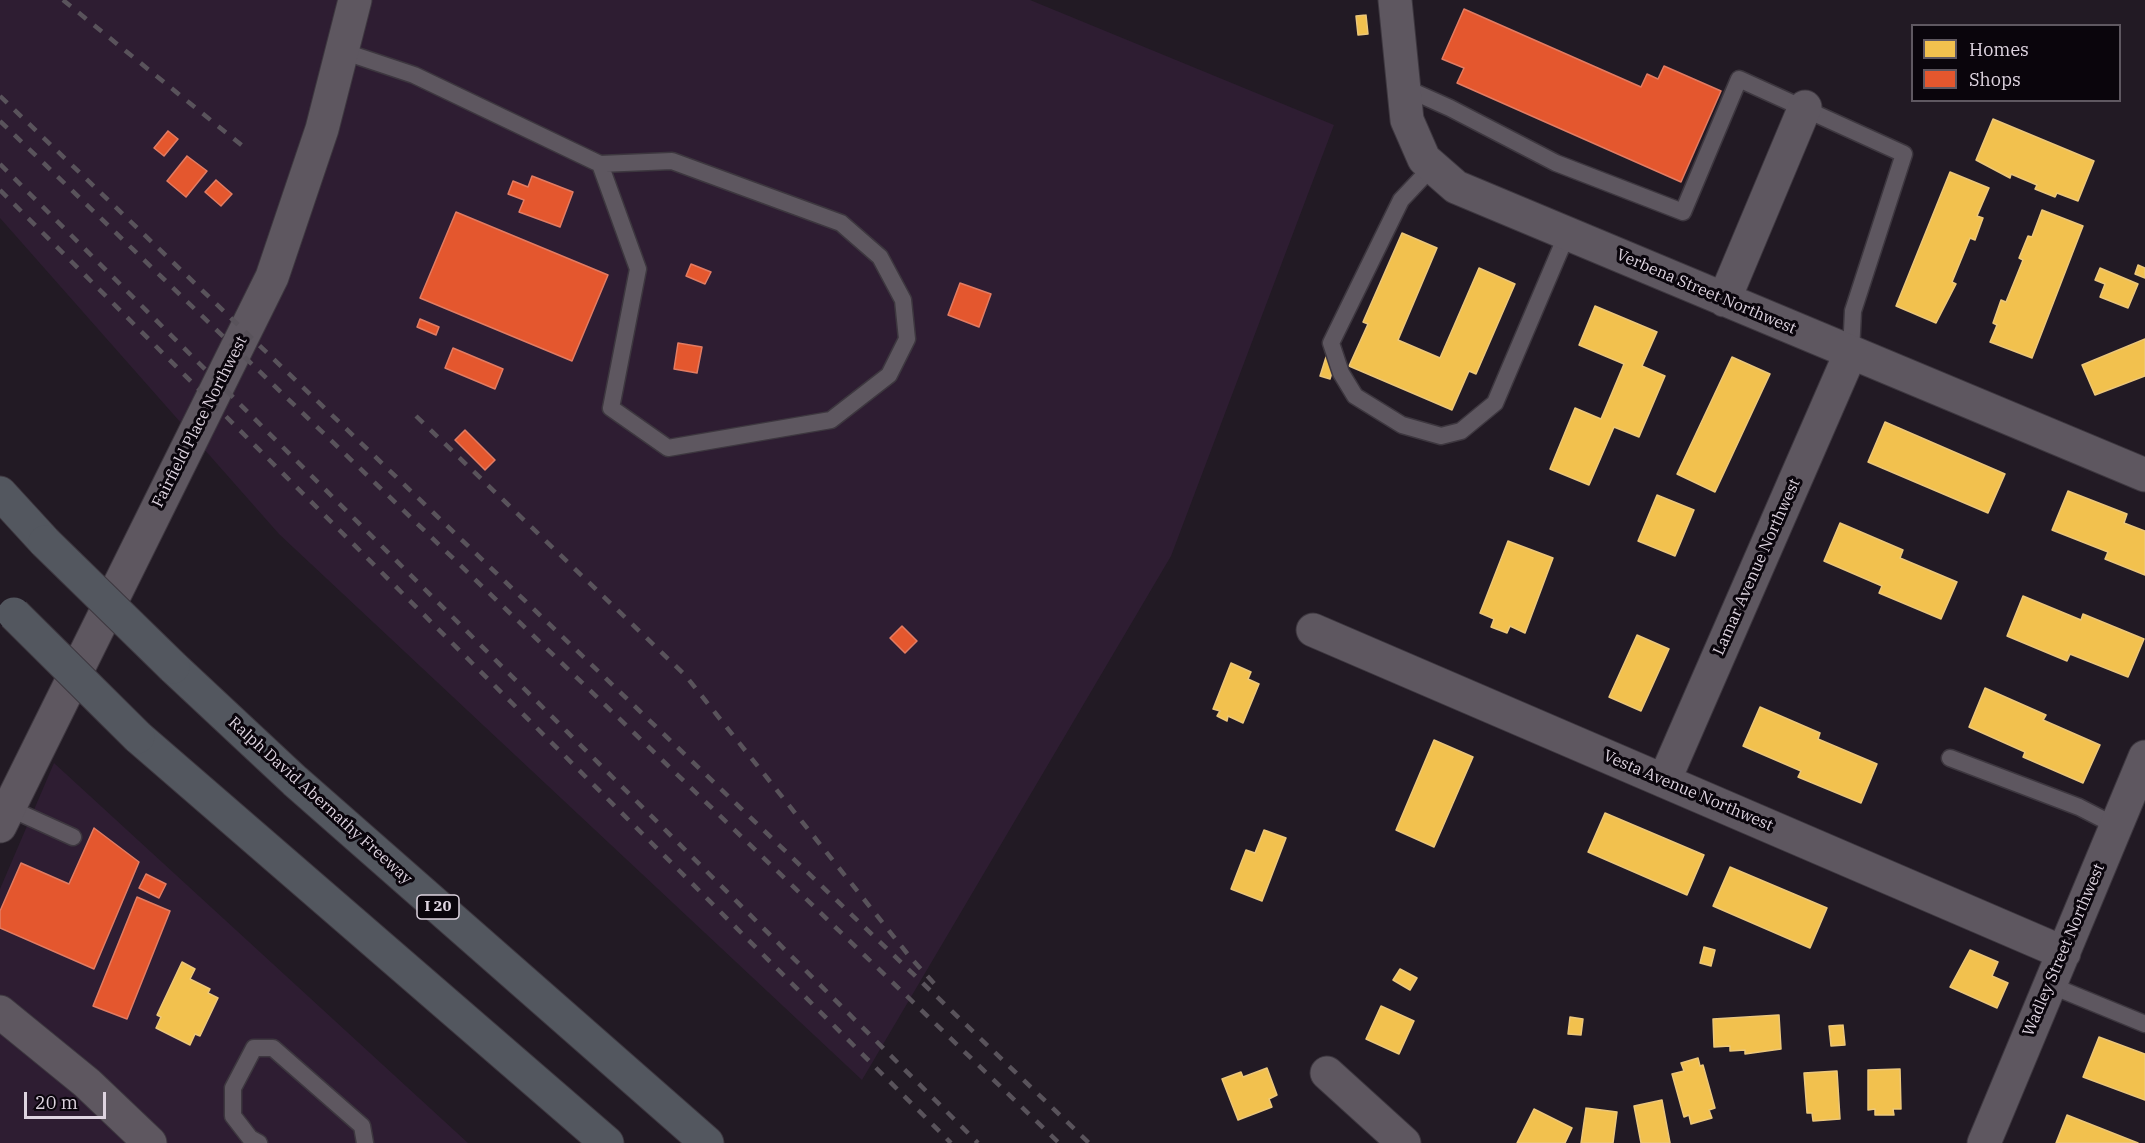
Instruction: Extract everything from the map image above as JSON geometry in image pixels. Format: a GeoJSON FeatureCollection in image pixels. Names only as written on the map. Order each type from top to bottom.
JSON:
{"type":"FeatureCollection","features":[{"type":"Feature","properties":{"kind":"highway","name":"Ralph David Abernathy Freeway"},"geometry":{"type":"LineString","coordinates":[[0,493],[45,542],[295,781],[707,1143]]}},
{"type":"Feature","properties":{"kind":"highway"},"geometry":{"type":"LineString","coordinates":[[7,606],[138,737],[607,1143]]}},
{"type":"Feature","properties":{"kind":"street","name":"Fairfield Place Northwest"},"geometry":{"type":"LineString","coordinates":[[4,817],[272,277],[322,129],[355,0]]}},
{"type":"Feature","properties":{"kind":"street","name":"Verbena Street Northwest"},"geometry":{"type":"LineString","coordinates":[[1395,0],[1407,120],[1424,159],[1456,187],[2145,475]]}},
{"type":"Feature","properties":{"kind":"street"},"geometry":{"type":"LineString","coordinates":[[1724,300],[1805,107]]}},
{"type":"Feature","properties":{"kind":"street","name":"Lamar Avenue Northwest"},"geometry":{"type":"LineString","coordinates":[[1664,781],[1851,352]]}},
{"type":"Feature","properties":{"kind":"street","name":"Vesta Avenue Northwest"},"geometry":{"type":"LineString","coordinates":[[1313,630],[2064,952]]}},
{"type":"Feature","properties":{"kind":"street","name":"Wadley Street Northwest"},"geometry":{"type":"LineString","coordinates":[[1984,1143],[2145,758]]}},
{"type":"Feature","properties":{"kind":"street"},"geometry":{"type":"LineString","coordinates":[[0,1012],[87,1083],[150,1143]]}},
{"type":"Feature","properties":{"kind":"street"},"geometry":{"type":"LineString","coordinates":[[1327,1073],[1404,1143]]}},
{"type":"Feature","properties":{"kind":"lane"},"geometry":{"type":"LineString","coordinates":[[342,51],[414,75],[600,164],[672,161],[841,223],[880,257],[903,300],[907,339],[889,375],[831,420],[669,448],[611,408],[638,269],[600,164]]}},
{"type":"Feature","properties":{"kind":"lane"},"geometry":{"type":"LineString","coordinates":[[1403,87],[1450,108],[1556,163],[1683,212],[1739,79],[1805,107],[1904,154],[1853,311],[1851,352]]}},
{"type":"Feature","properties":{"kind":"lane"},"geometry":{"type":"LineString","coordinates":[[1433,166],[1401,200],[1331,344],[1341,373],[1354,396],[1402,425],[1442,436],[1461,431],[1495,403],[1567,234]]}},
{"type":"Feature","properties":{"kind":"lane"},"geometry":{"type":"LineString","coordinates":[[1950,758],[2079,807],[2116,826]]}},
{"type":"Feature","properties":{"kind":"lane"},"geometry":{"type":"LineString","coordinates":[[4,817],[73,837]]}},
{"type":"Feature","properties":{"kind":"lane"},"geometry":{"type":"LineString","coordinates":[[2050,985],[2145,1024]]}},
{"type":"Feature","properties":{"kind":"lane"},"geometry":{"type":"LineString","coordinates":[[259,1143],[250,1138],[233,1116],[233,1088],[254,1048],[273,1048],[362,1126],[365,1143]]}},
{"type":"Feature","properties":{"kind":"shaded area"},"geometry":{"type":"Polygon","coordinates":[[[0,0],[1030,0],[1334,125],[1171,556],[862,1080],[279,534],[0,218],[0,0]]]}},
{"type":"Feature","properties":{"kind":"shaded area"},"geometry":{"type":"Polygon","coordinates":[[[54,763],[468,1143],[0,1143],[0,889],[54,763]]]}},
{"type":"Feature","properties":{"kind":"building: Homes"},"geometry":{"type":"Polygon","coordinates":[[[1366,15],[1368,34],[1358,35],[1356,16],[1366,15]]]}},
{"type":"Feature","properties":{"kind":"building: Homes"},"geometry":{"type":"Polygon","coordinates":[[[1993,119],[2094,161],[2078,201],[2057,193],[2055,197],[2035,189],[2037,185],[2011,174],[2010,178],[1976,160],[1993,119]]]}},
{"type":"Feature","properties":{"kind":"building: Homes"},"geometry":{"type":"Polygon","coordinates":[[[1950,172],[1989,188],[1977,216],[1983,218],[1975,240],[1970,238],[1952,282],[1956,284],[1936,323],[1896,306],[1950,172]]]}},
{"type":"Feature","properties":{"kind":"building: Homes"},"geometry":{"type":"Polygon","coordinates":[[[2042,210],[2083,226],[2032,358],[1990,342],[1997,325],[1993,323],[2001,300],[2006,302],[2023,260],[2019,258],[2028,236],[2032,237],[2042,210]]]}},
{"type":"Feature","properties":{"kind":"building: Homes"},"geometry":{"type":"Polygon","coordinates":[[[1402,233],[1437,248],[1398,340],[1440,358],[1479,268],[1515,284],[1476,374],[1469,371],[1452,410],[1349,366],[1368,324],[1363,322],[1402,233]]]}},
{"type":"Feature","properties":{"kind":"building: Homes"},"geometry":{"type":"Polygon","coordinates":[[[2138,265],[2145,268],[2145,278],[2135,274],[2138,265]]]}},
{"type":"Feature","properties":{"kind":"building: Homes"},"geometry":{"type":"Polygon","coordinates":[[[2100,268],[2138,284],[2128,308],[2100,297],[2105,284],[2095,280],[2100,268]]]}},
{"type":"Feature","properties":{"kind":"building: Homes"},"geometry":{"type":"Polygon","coordinates":[[[1595,306],[1657,332],[1642,366],[1665,376],[1639,437],[1614,427],[1589,485],[1550,469],[1575,408],[1601,419],[1624,364],[1579,345],[1595,306]]]}},
{"type":"Feature","properties":{"kind":"building: Homes"},"geometry":{"type":"Polygon","coordinates":[[[2145,339],[2145,376],[2095,395],[2082,365],[2145,339]]]}},
{"type":"Feature","properties":{"kind":"building: Homes"},"geometry":{"type":"Polygon","coordinates":[[[1326,357],[1336,360],[1330,379],[1320,376],[1326,357]]]}},
{"type":"Feature","properties":{"kind":"building: Homes"},"geometry":{"type":"Polygon","coordinates":[[[1732,357],[1770,374],[1715,492],[1677,474],[1732,357]]]}},
{"type":"Feature","properties":{"kind":"building: Homes"},"geometry":{"type":"Polygon","coordinates":[[[1885,422],[2005,474],[1988,513],[1868,462],[1885,422]]]}},
{"type":"Feature","properties":{"kind":"building: Homes"},"geometry":{"type":"Polygon","coordinates":[[[2068,491],[2127,514],[2124,523],[2145,531],[2145,575],[2105,559],[2108,552],[2052,530],[2068,491]]]}},
{"type":"Feature","properties":{"kind":"building: Homes"},"geometry":{"type":"Polygon","coordinates":[[[1657,495],[1694,510],[1675,556],[1638,541],[1657,495]]]}},
{"type":"Feature","properties":{"kind":"building: Homes"},"geometry":{"type":"Polygon","coordinates":[[[1840,523],[1903,550],[1900,558],[1957,582],[1941,619],[1879,593],[1882,586],[1824,561],[1840,523]]]}},
{"type":"Feature","properties":{"kind":"building: Homes"},"geometry":{"type":"Polygon","coordinates":[[[1508,541],[1553,558],[1525,633],[1510,626],[1507,633],[1491,627],[1494,619],[1480,613],[1508,541]]]}},
{"type":"Feature","properties":{"kind":"building: Homes"},"geometry":{"type":"Polygon","coordinates":[[[2023,596],[2081,620],[2083,614],[2144,639],[2128,677],[2070,654],[2067,661],[2007,636],[2023,596]]]}},
{"type":"Feature","properties":{"kind":"building: Homes"},"geometry":{"type":"Polygon","coordinates":[[[1637,635],[1669,649],[1641,711],[1609,697],[1637,635]]]}},
{"type":"Feature","properties":{"kind":"building: Homes"},"geometry":{"type":"Polygon","coordinates":[[[1231,663],[1251,672],[1248,679],[1259,684],[1243,723],[1228,716],[1227,721],[1217,716],[1220,711],[1213,709],[1231,663]]]}},
{"type":"Feature","properties":{"kind":"building: Homes"},"geometry":{"type":"Polygon","coordinates":[[[1985,688],[2046,715],[2043,720],[2100,745],[2083,783],[2023,757],[2025,752],[1969,727],[1985,688]]]}},
{"type":"Feature","properties":{"kind":"building: Homes"},"geometry":{"type":"Polygon","coordinates":[[[1760,707],[1820,733],[1818,739],[1877,764],[1861,803],[1798,777],[1801,771],[1743,746],[1760,707]]]}},
{"type":"Feature","properties":{"kind":"building: Homes"},"geometry":{"type":"Polygon","coordinates":[[[1434,740],[1473,757],[1434,847],[1396,830],[1434,740]]]}},
{"type":"Feature","properties":{"kind":"building: Homes"},"geometry":{"type":"Polygon","coordinates":[[[1605,813],[1704,855],[1687,895],[1588,852],[1605,813]]]}},
{"type":"Feature","properties":{"kind":"building: Homes"},"geometry":{"type":"Polygon","coordinates":[[[1264,830],[1286,838],[1262,901],[1231,889],[1246,850],[1255,853],[1264,830]]]}},
{"type":"Feature","properties":{"kind":"building: Homes"},"geometry":{"type":"Polygon","coordinates":[[[1730,867],[1827,908],[1810,948],[1713,906],[1730,867]]]}},
{"type":"Feature","properties":{"kind":"building: Homes"},"geometry":{"type":"Polygon","coordinates":[[[1704,947],[1715,950],[1711,966],[1700,963],[1704,947]]]}},
{"type":"Feature","properties":{"kind":"building: Homes"},"geometry":{"type":"Polygon","coordinates":[[[1970,950],[1998,962],[1992,976],[2008,983],[1997,1008],[1950,987],[1970,950]]]}},
{"type":"Feature","properties":{"kind":"building: Homes"},"geometry":{"type":"Polygon","coordinates":[[[182,962],[195,969],[190,979],[210,989],[208,993],[218,998],[200,1036],[195,1034],[190,1045],[156,1028],[161,1017],[157,1015],[182,962]]]}},
{"type":"Feature","properties":{"kind":"building: Homes"},"geometry":{"type":"Polygon","coordinates":[[[1400,969],[1417,978],[1410,990],[1393,980],[1400,969]]]}},
{"type":"Feature","properties":{"kind":"building: Homes"},"geometry":{"type":"Polygon","coordinates":[[[1381,1006],[1414,1021],[1399,1054],[1366,1039],[1381,1006]]]}},
{"type":"Feature","properties":{"kind":"building: Homes"},"geometry":{"type":"Polygon","coordinates":[[[1779,1015],[1781,1049],[1745,1054],[1745,1050],[1730,1051],[1730,1046],[1714,1047],[1713,1019],[1779,1015]]]}},
{"type":"Feature","properties":{"kind":"building: Homes"},"geometry":{"type":"Polygon","coordinates":[[[1570,1017],[1583,1019],[1581,1035],[1568,1034],[1570,1017]]]}},
{"type":"Feature","properties":{"kind":"building: Homes"},"geometry":{"type":"Polygon","coordinates":[[[1843,1025],[1845,1045],[1831,1046],[1829,1026],[1843,1025]]]}},
{"type":"Feature","properties":{"kind":"building: Homes"},"geometry":{"type":"Polygon","coordinates":[[[2099,1037],[2145,1054],[2145,1100],[2083,1077],[2099,1037]]]}},
{"type":"Feature","properties":{"kind":"building: Homes"},"geometry":{"type":"Polygon","coordinates":[[[1698,1058],[1700,1066],[1703,1065],[1715,1108],[1709,1110],[1712,1118],[1691,1124],[1689,1115],[1684,1117],[1672,1074],[1684,1071],[1681,1063],[1698,1058]]]}},
{"type":"Feature","properties":{"kind":"building: Homes"},"geometry":{"type":"Polygon","coordinates":[[[1267,1068],[1277,1095],[1269,1099],[1272,1107],[1238,1120],[1222,1079],[1241,1072],[1243,1077],[1267,1068]]]}},
{"type":"Feature","properties":{"kind":"building: Homes"},"geometry":{"type":"Polygon","coordinates":[[[1900,1069],[1901,1109],[1893,1109],[1894,1115],[1875,1115],[1875,1109],[1868,1110],[1868,1070],[1900,1069]]]}},
{"type":"Feature","properties":{"kind":"building: Homes"},"geometry":{"type":"Polygon","coordinates":[[[1837,1071],[1840,1119],[1813,1121],[1812,1113],[1807,1113],[1804,1073],[1837,1071]]]}},
{"type":"Feature","properties":{"kind":"building: Homes"},"geometry":{"type":"Polygon","coordinates":[[[1662,1100],[1670,1143],[1641,1143],[1634,1106],[1662,1100]]]}},
{"type":"Feature","properties":{"kind":"building: Homes"},"geometry":{"type":"Polygon","coordinates":[[[1586,1108],[1617,1112],[1613,1143],[1581,1143],[1586,1108]]]}},
{"type":"Feature","properties":{"kind":"building: Homes"},"geometry":{"type":"Polygon","coordinates":[[[1534,1109],[1572,1128],[1565,1143],[1517,1143],[1534,1109]]]}},
{"type":"Feature","properties":{"kind":"building: Homes"},"geometry":{"type":"Polygon","coordinates":[[[2067,1115],[2138,1143],[2056,1143],[2067,1115]]]}},
{"type":"Feature","properties":{"kind":"building: Shops"},"geometry":{"type":"Polygon","coordinates":[[[1464,9],[1641,87],[1647,74],[1658,79],[1664,66],[1721,91],[1681,182],[1457,83],[1464,68],[1442,59],[1464,9]]]}},
{"type":"Feature","properties":{"kind":"building: Shops"},"geometry":{"type":"Polygon","coordinates":[[[168,131],[178,139],[164,156],[154,148],[168,131]]]}},
{"type":"Feature","properties":{"kind":"building: Shops"},"geometry":{"type":"Polygon","coordinates":[[[187,156],[207,171],[186,197],[167,181],[187,156]]]}},
{"type":"Feature","properties":{"kind":"building: Shops"},"geometry":{"type":"Polygon","coordinates":[[[532,176],[573,192],[560,227],[519,212],[524,200],[508,194],[513,181],[528,187],[532,176]]]}},
{"type":"Feature","properties":{"kind":"building: Shops"},"geometry":{"type":"Polygon","coordinates":[[[216,180],[232,194],[221,206],[205,192],[216,180]]]}},
{"type":"Feature","properties":{"kind":"building: Shops"},"geometry":{"type":"Polygon","coordinates":[[[456,212],[608,275],[572,361],[420,298],[456,212]]]}},
{"type":"Feature","properties":{"kind":"building: Shops"},"geometry":{"type":"Polygon","coordinates":[[[691,264],[711,272],[705,284],[686,276],[691,264]]]}},
{"type":"Feature","properties":{"kind":"building: Shops"},"geometry":{"type":"Polygon","coordinates":[[[960,283],[991,294],[979,327],[948,315],[960,283]]]}},
{"type":"Feature","properties":{"kind":"building: Shops"},"geometry":{"type":"Polygon","coordinates":[[[420,319],[439,327],[436,335],[417,327],[420,319]]]}},
{"type":"Feature","properties":{"kind":"building: Shops"},"geometry":{"type":"Polygon","coordinates":[[[678,343],[702,347],[697,373],[674,369],[678,343]]]}},
{"type":"Feature","properties":{"kind":"building: Shops"},"geometry":{"type":"Polygon","coordinates":[[[453,348],[503,369],[495,389],[445,368],[453,348]]]}},
{"type":"Feature","properties":{"kind":"building: Shops"},"geometry":{"type":"Polygon","coordinates":[[[465,430],[495,460],[485,470],[455,440],[465,430]]]}},
{"type":"Feature","properties":{"kind":"building: Shops"},"geometry":{"type":"Polygon","coordinates":[[[902,626],[917,641],[905,653],[890,638],[902,626]]]}},
{"type":"Feature","properties":{"kind":"building: Shops"},"geometry":{"type":"Polygon","coordinates":[[[94,828],[139,862],[94,969],[0,928],[0,911],[21,863],[69,884],[94,828]]]}},
{"type":"Feature","properties":{"kind":"building: Shops"},"geometry":{"type":"Polygon","coordinates":[[[146,874],[166,884],[159,898],[139,888],[146,874]]]}},
{"type":"Feature","properties":{"kind":"building: Shops"},"geometry":{"type":"Polygon","coordinates":[[[137,897],[170,911],[127,1019],[93,1006],[137,897]]]}},
{"type":"Feature","properties":{"kind":"railway"},"geometry":{"type":"LineString","coordinates":[[63,0],[245,148]]}},
{"type":"Feature","properties":{"kind":"railway"},"geometry":{"type":"LineString","coordinates":[[0,96],[1089,1143]]}},
{"type":"Feature","properties":{"kind":"railway"},"geometry":{"type":"LineString","coordinates":[[0,121],[1059,1143]]}},
{"type":"Feature","properties":{"kind":"railway"},"geometry":{"type":"LineString","coordinates":[[0,164],[978,1143]]}},
{"type":"Feature","properties":{"kind":"railway"},"geometry":{"type":"LineString","coordinates":[[0,190],[951,1143]]}},
{"type":"Feature","properties":{"kind":"railway"},"geometry":{"type":"LineString","coordinates":[[416,416],[685,675],[910,957],[940,990]]}}]}
